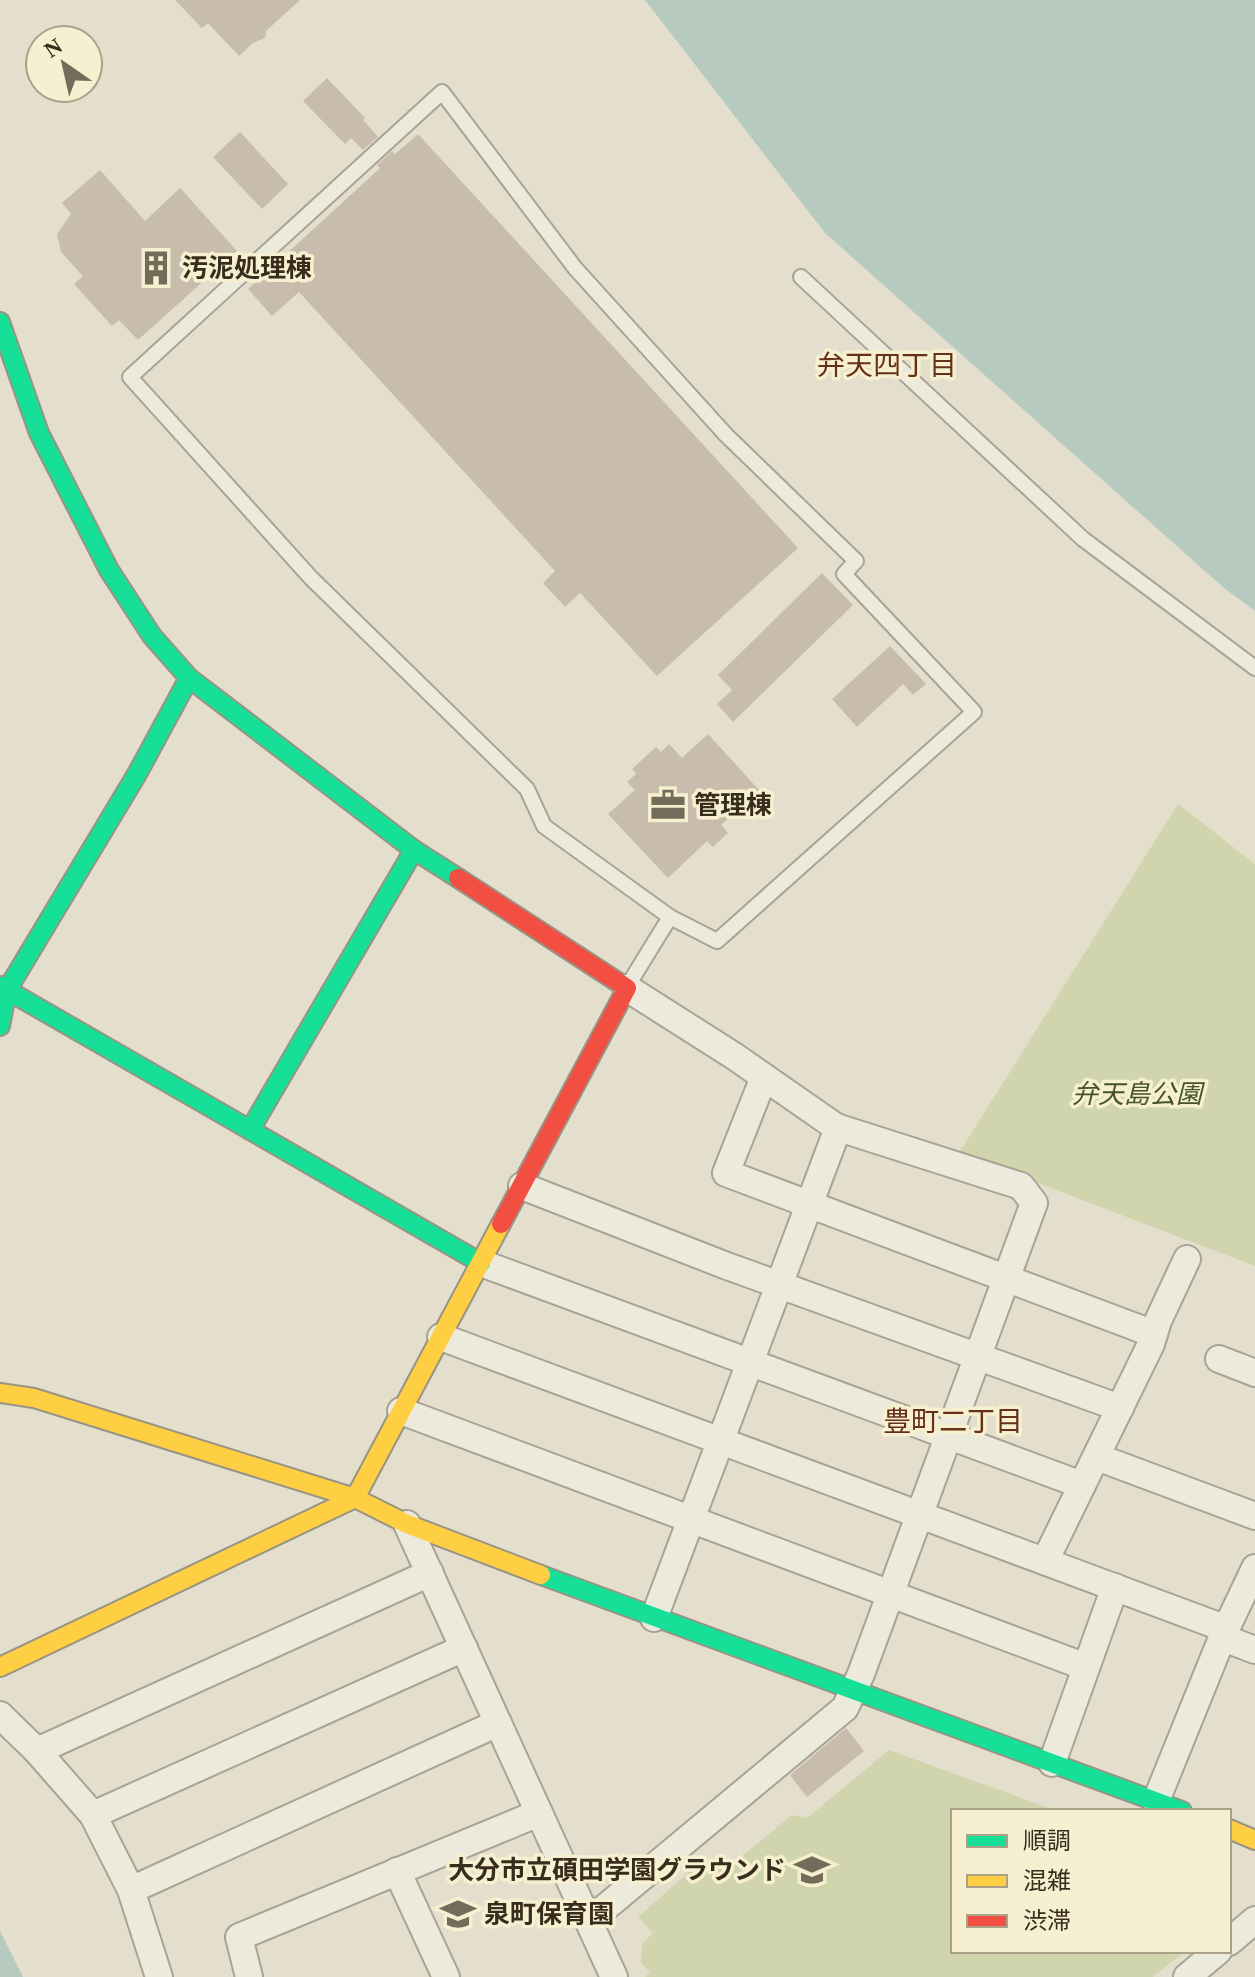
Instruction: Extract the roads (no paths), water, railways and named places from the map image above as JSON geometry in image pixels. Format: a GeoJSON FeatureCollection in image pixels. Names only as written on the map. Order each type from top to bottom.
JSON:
{"type":"FeatureCollection","features":[{"type":"Feature","properties":{"kind":"street"},"geometry":{"type":"LineString","coordinates":[[0,322],[39,433],[109,570],[152,636],[189,678],[414,850],[838,1128],[1021,1186],[1034,1203],[855,1691],[845,1708],[589,1921]]}},
{"type":"Feature","properties":{"kind":"street"},"geometry":{"type":"LineString","coordinates":[[0,1026],[4,988],[137,774],[189,678]]}},
{"type":"Feature","properties":{"kind":"street"},"geometry":{"type":"LineString","coordinates":[[250,1130],[414,850]]}},
{"type":"Feature","properties":{"kind":"street"},"geometry":{"type":"LineString","coordinates":[[4,988],[481,1263],[1082,1485]]}},
{"type":"Feature","properties":{"kind":"street"},"geometry":{"type":"LineString","coordinates":[[0,1667],[355,1498],[627,988]]}},
{"type":"Feature","properties":{"kind":"street"},"geometry":{"type":"LineString","coordinates":[[764,1077],[726,1173],[1154,1334]]}},
{"type":"Feature","properties":{"kind":"street"},"geometry":{"type":"LineString","coordinates":[[654,1618],[838,1128]]}},
{"type":"Feature","properties":{"kind":"street"},"geometry":{"type":"LineString","coordinates":[[522,1186],[780,1285],[1120,1408]]}},
{"type":"Feature","properties":{"kind":"street"},"geometry":{"type":"LineString","coordinates":[[1045,1561],[1097,1457],[1187,1259]]}},
{"type":"Feature","properties":{"kind":"street"},"geometry":{"type":"LineString","coordinates":[[441,1337],[1216,1625],[1234,1642],[1255,1650]]}},
{"type":"Feature","properties":{"kind":"street"},"geometry":{"type":"LineString","coordinates":[[1219,1359],[1255,1373]]}},
{"type":"Feature","properties":{"kind":"street"},"geometry":{"type":"LineString","coordinates":[[0,1393],[34,1398],[355,1498],[407,1524],[654,1618],[1177,1809]]}},
{"type":"Feature","properties":{"kind":"street"},"geometry":{"type":"LineString","coordinates":[[401,1411],[1086,1667]]}},
{"type":"Feature","properties":{"kind":"street"},"geometry":{"type":"LineString","coordinates":[[1097,1457],[1255,1516]]}},
{"type":"Feature","properties":{"kind":"street"},"geometry":{"type":"LineString","coordinates":[[407,1524],[614,1977]]}},
{"type":"Feature","properties":{"kind":"street"},"geometry":{"type":"LineString","coordinates":[[1156,1801],[1224,1633],[1255,1568]]}},
{"type":"Feature","properties":{"kind":"street"},"geometry":{"type":"LineString","coordinates":[[37,1751],[430,1573]]}},
{"type":"Feature","properties":{"kind":"street"},"geometry":{"type":"LineString","coordinates":[[1052,1763],[1115,1587]]}},
{"type":"Feature","properties":{"kind":"street"},"geometry":{"type":"LineString","coordinates":[[93,1815],[464,1648]]}},
{"type":"Feature","properties":{"kind":"street"},"geometry":{"type":"LineString","coordinates":[[0,1715],[37,1751],[93,1815],[131,1890],[159,1977]]}},
{"type":"Feature","properties":{"kind":"street"},"geometry":{"type":"LineString","coordinates":[[131,1890],[498,1723]]}},
{"type":"Feature","properties":{"kind":"street"},"geometry":{"type":"LineString","coordinates":[[249,1977],[239,1937],[539,1813]]}},
{"type":"Feature","properties":{"kind":"street"},"geometry":{"type":"LineString","coordinates":[[1231,1830],[1255,1840]]}},
{"type":"Feature","properties":{"kind":"street"},"geometry":{"type":"LineString","coordinates":[[397,1871],[446,1977]]}},
{"type":"Feature","properties":{"kind":"street"},"geometry":{"type":"LineString","coordinates":[[1231,1940],[1255,1920]]}},
{"type":"Feature","properties":{"kind":"street"},"geometry":{"type":"LineString","coordinates":[[1187,1977],[1216,1953]]}},
{"type":"Feature","properties":{"kind":"lane"},"geometry":{"type":"LineString","coordinates":[[442,92],[575,268],[726,435],[856,561],[844,574],[974,712],[717,941],[670,917],[544,826],[527,789],[311,578],[130,377],[442,92]]}},
{"type":"Feature","properties":{"kind":"lane"},"geometry":{"type":"LineString","coordinates":[[801,277],[1083,539],[1255,668]]}},
{"type":"Feature","properties":{"kind":"lane"},"geometry":{"type":"LineString","coordinates":[[627,988],[670,917]]}},
{"type":"Feature","properties":{"kind":"place","name":"汚泥処理棟"},"geometry":{"type":"Point","coordinates":[156,268]}},
{"type":"Feature","properties":{"kind":"place","name":"管理棟"},"geometry":{"type":"Point","coordinates":[668,805]}},
{"type":"Feature","properties":{"kind":"place","name":"大分市立碩田学園グラウンド"},"geometry":{"type":"Point","coordinates":[812,1870]}},
{"type":"Feature","properties":{"kind":"place","name":"泉町保育園"},"geometry":{"type":"Point","coordinates":[458,1914]}},
{"type":"Feature","properties":{"kind":"district","name":"弁天四丁目"},"geometry":{"type":"Point","coordinates":[887,365]}},
{"type":"Feature","properties":{"kind":"district","name":"豊町二丁目"},"geometry":{"type":"Point","coordinates":[953,1421]}},
{"type":"Feature","properties":{"kind":"park label","name":"弁天島公園"},"geometry":{"type":"Point","coordinates":[1137,1094]}}]}
